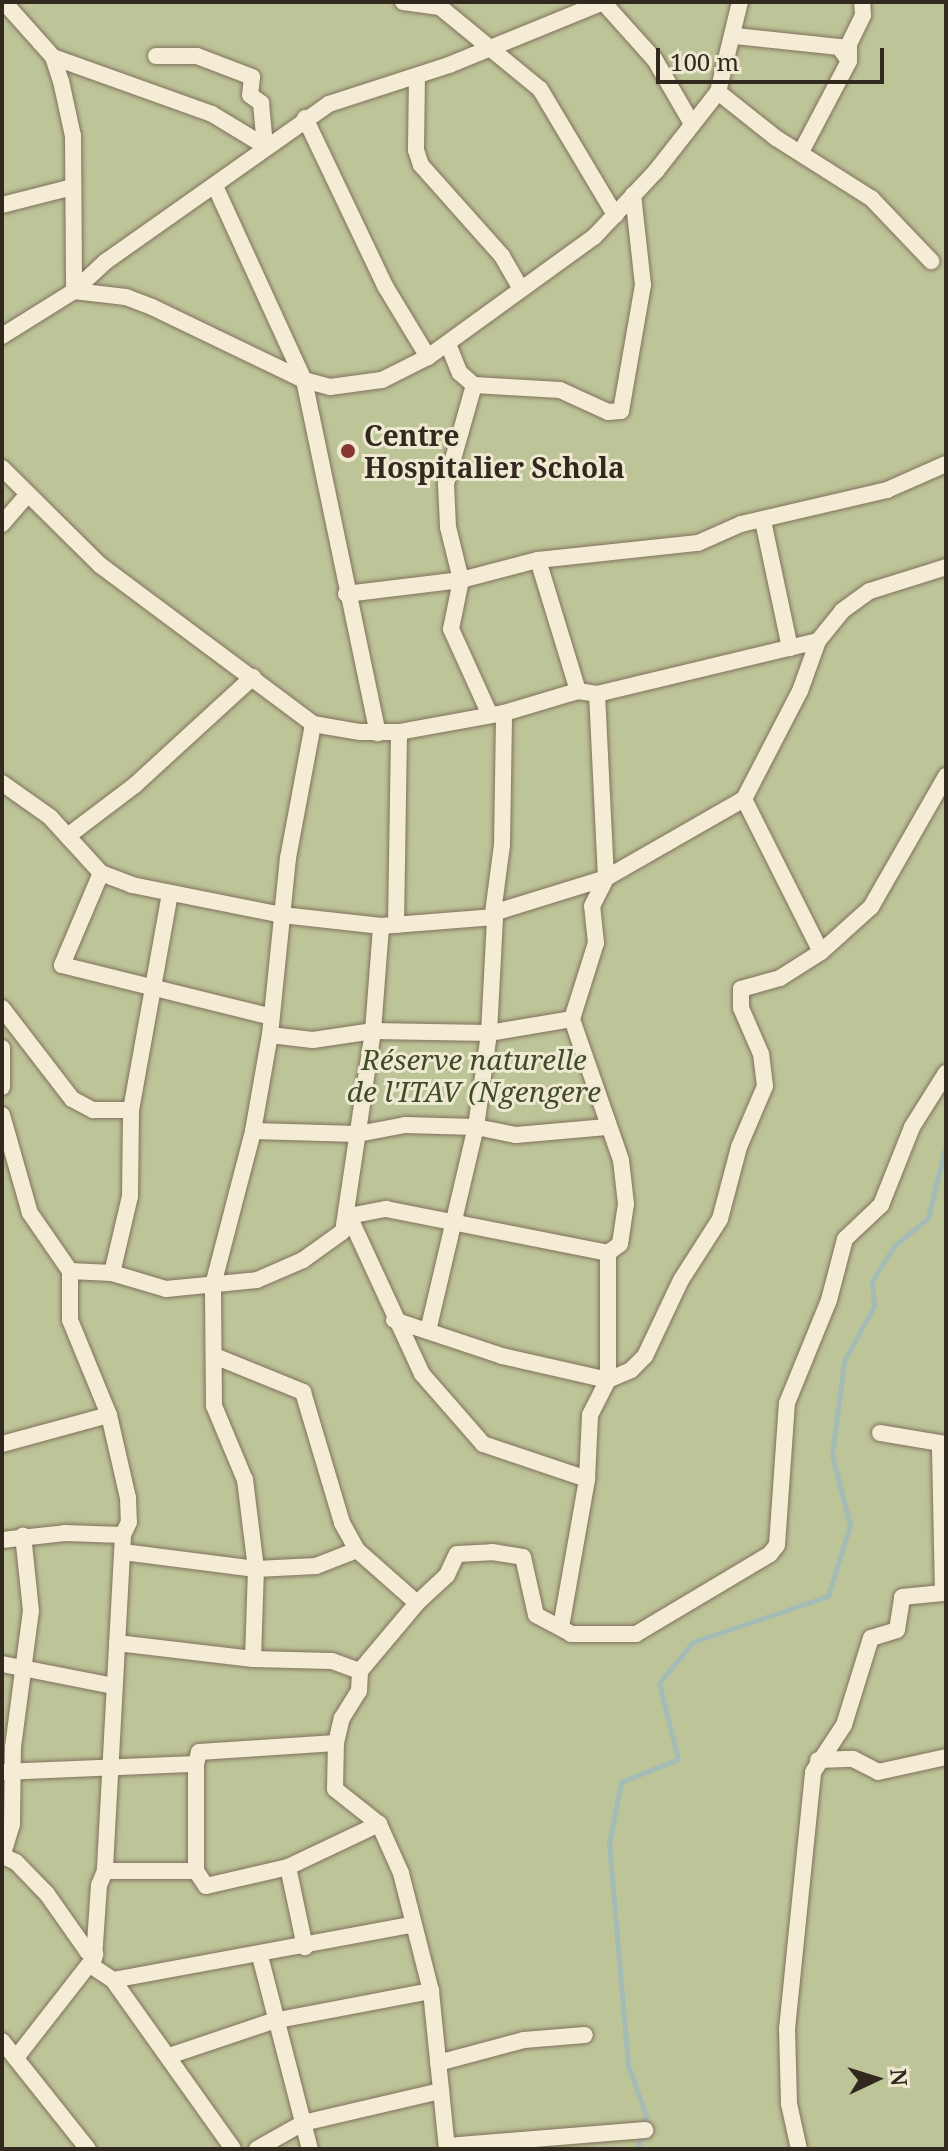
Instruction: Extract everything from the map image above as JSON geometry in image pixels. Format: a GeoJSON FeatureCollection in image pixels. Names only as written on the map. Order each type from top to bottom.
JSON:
{"type":"FeatureCollection","features":[{"type":"Feature","properties":{"kind":"street"},"geometry":{"type":"LineString","coordinates":[[4,2],[53,57],[73,136],[74,291]]}},
{"type":"Feature","properties":{"kind":"street"},"geometry":{"type":"LineString","coordinates":[[403,2],[434,3],[485,48],[540,89],[615,215]]}},
{"type":"Feature","properties":{"kind":"street"},"geometry":{"type":"LineString","coordinates":[[2,336],[74,291],[105,262],[215,186],[305,118],[355,93],[417,76],[603,2],[655,60],[691,122]]}},
{"type":"Feature","properties":{"kind":"street"},"geometry":{"type":"LineString","coordinates":[[801,152],[849,61],[849,44],[863,15],[862,2]]}},
{"type":"Feature","properties":{"kind":"street"},"geometry":{"type":"LineString","coordinates":[[74,291],[126,297],[152,307],[304,380],[357,386],[428,357],[520,287],[594,237],[633,195],[718,92],[735,36],[735,5]]}},
{"type":"Feature","properties":{"kind":"street"},"geometry":{"type":"LineString","coordinates":[[735,36],[839,47],[849,61]]}},
{"type":"Feature","properties":{"kind":"street"},"geometry":{"type":"LineString","coordinates":[[156,56],[197,56],[252,77],[250,95],[261,103],[265,146]]}},
{"type":"Feature","properties":{"kind":"street"},"geometry":{"type":"LineString","coordinates":[[53,57],[212,114],[265,146]]}},
{"type":"Feature","properties":{"kind":"street"},"geometry":{"type":"LineString","coordinates":[[417,76],[416,150],[421,165],[502,256],[520,287]]}},
{"type":"Feature","properties":{"kind":"street"},"geometry":{"type":"LineString","coordinates":[[718,92],[872,199],[931,261]]}},
{"type":"Feature","properties":{"kind":"street"},"geometry":{"type":"LineString","coordinates":[[305,118],[385,286],[428,357]]}},
{"type":"Feature","properties":{"kind":"street"},"geometry":{"type":"LineString","coordinates":[[215,186],[304,380],[346,594],[378,733]]}},
{"type":"Feature","properties":{"kind":"street"},"geometry":{"type":"LineString","coordinates":[[2,205],[73,187]]}},
{"type":"Feature","properties":{"kind":"street"},"geometry":{"type":"LineString","coordinates":[[448,344],[460,373],[474,385],[560,390],[608,412],[621,411],[643,285],[633,195]]}},
{"type":"Feature","properties":{"kind":"street"},"geometry":{"type":"LineString","coordinates":[[428,1331],[458,1221],[476,1127],[489,1033],[494,915],[502,845],[497,714],[451,629],[461,580],[444,500],[474,385]]}},
{"type":"Feature","properties":{"kind":"street"},"geometry":{"type":"LineString","coordinates":[[346,594],[461,580],[538,560],[698,543],[843,497],[887,490],[946,464]]}},
{"type":"Feature","properties":{"kind":"street"},"geometry":{"type":"LineString","coordinates":[[2,468],[100,565],[313,724],[378,733],[399,732],[497,714],[578,691],[597,694],[818,641]]}},
{"type":"Feature","properties":{"kind":"street"},"geometry":{"type":"LineString","coordinates":[[2,524],[27,495]]}},
{"type":"Feature","properties":{"kind":"street"},"geometry":{"type":"LineString","coordinates":[[763,521],[790,648]]}},
{"type":"Feature","properties":{"kind":"street"},"geometry":{"type":"LineString","coordinates":[[538,560],[578,691]]}},
{"type":"Feature","properties":{"kind":"street"},"geometry":{"type":"LineString","coordinates":[[2,783],[69,835],[101,873],[170,894],[282,915],[388,926],[494,915],[606,878],[744,799],[800,691],[818,641],[842,611],[870,591],[946,567]]}},
{"type":"Feature","properties":{"kind":"street"},"geometry":{"type":"LineString","coordinates":[[69,835],[135,785],[253,677]]}},
{"type":"Feature","properties":{"kind":"street"},"geometry":{"type":"LineString","coordinates":[[70,1271],[112,1273],[166,1289],[257,1280],[303,1260],[346,1224],[386,1209],[608,1253],[620,1244],[626,1204],[621,1160],[572,1019],[596,943],[592,906],[606,878],[597,694]]}},
{"type":"Feature","properties":{"kind":"street"},"geometry":{"type":"LineString","coordinates":[[253,1659],[256,1569],[245,1480],[214,1406],[217,1357],[213,1285],[253,1131],[270,1035],[282,915],[313,724]]}},
{"type":"Feature","properties":{"kind":"street"},"geometry":{"type":"LineString","coordinates":[[399,732],[388,926],[346,1224],[422,1374],[483,1444],[587,1479]]}},
{"type":"Feature","properties":{"kind":"street"},"geometry":{"type":"LineString","coordinates":[[394,1320],[502,1356],[608,1380],[631,1370],[645,1356],[729,1194],[739,1147],[765,1086],[761,1054],[741,1008],[741,989],[780,978],[821,952],[886,888],[946,776]]}},
{"type":"Feature","properties":{"kind":"street"},"geometry":{"type":"LineString","coordinates":[[744,799],[821,952]]}},
{"type":"Feature","properties":{"kind":"street"},"geometry":{"type":"LineString","coordinates":[[101,873],[62,965],[156,992],[272,1017]]}},
{"type":"Feature","properties":{"kind":"street"},"geometry":{"type":"LineString","coordinates":[[112,1273],[130,1196],[131,1110],[156,992],[170,894]]}},
{"type":"Feature","properties":{"kind":"street"},"geometry":{"type":"LineString","coordinates":[[2,1008],[72,1099],[93,1110],[131,1110]]}},
{"type":"Feature","properties":{"kind":"street"},"geometry":{"type":"LineString","coordinates":[[270,1035],[313,1040],[373,1031],[489,1033],[572,1019]]}},
{"type":"Feature","properties":{"kind":"street"},"geometry":{"type":"LineString","coordinates":[[2,1048],[2,1087]]}},
{"type":"Feature","properties":{"kind":"street"},"geometry":{"type":"LineString","coordinates":[[645,2130],[447,2147],[431,1991],[411,1925],[401,1873],[379,1824],[335,1789],[336,1743],[342,1718],[359,1691],[360,1671],[417,1603],[447,1575],[457,1554],[492,1552],[523,1557],[536,1615],[571,1634],[636,1634],[725,1577],[754,1566],[777,1545],[785,1413],[829,1300],[845,1239],[881,1205],[912,1127],[946,1073]]}},
{"type":"Feature","properties":{"kind":"street"},"geometry":{"type":"LineString","coordinates":[[2,1115],[30,1213],[70,1271],[70,1320],[109,1415],[128,1498],[113,1686],[105,1871],[99,1885],[93,1960],[16,2058]]}},
{"type":"Feature","properties":{"kind":"street"},"geometry":{"type":"LineString","coordinates":[[253,1131],[358,1134],[405,1125],[476,1127],[516,1135],[607,1127]]}},
{"type":"Feature","properties":{"kind":"street"},"geometry":{"type":"LineString","coordinates":[[561,1627],[587,1479],[590,1415],[608,1380],[608,1253]]}},
{"type":"Feature","properties":{"kind":"street"},"geometry":{"type":"LineString","coordinates":[[217,1357],[303,1392],[332,1494],[357,1550],[417,1603]]}},
{"type":"Feature","properties":{"kind":"street"},"geometry":{"type":"LineString","coordinates":[[2,1444],[109,1415]]}},
{"type":"Feature","properties":{"kind":"street"},"geometry":{"type":"LineString","coordinates":[[799,2149],[789,2104],[787,2029],[800,1866],[818,1760],[844,1725],[871,1638],[897,1630],[902,1597],[943,1593],[943,1444],[880,1433]]}},
{"type":"Feature","properties":{"kind":"street"},"geometry":{"type":"LineString","coordinates":[[2,1540],[23,1535],[123,1543],[256,1569],[316,1566],[357,1550]]}},
{"type":"Feature","properties":{"kind":"street"},"geometry":{"type":"LineString","coordinates":[[23,1535],[31,1611],[7,1774],[12,1824],[2,1856],[16,1862],[47,1894],[93,1960],[113,1980],[169,2056],[233,2149]]}},
{"type":"Feature","properties":{"kind":"street"},"geometry":{"type":"LineString","coordinates":[[117,1643],[253,1659],[332,1661],[360,1671]]}},
{"type":"Feature","properties":{"kind":"street"},"geometry":{"type":"LineString","coordinates":[[2,1664],[113,1686]]}},
{"type":"Feature","properties":{"kind":"street"},"geometry":{"type":"LineString","coordinates":[[336,1743],[199,1752],[196,1764],[196,1871],[206,1886],[288,1867],[379,1824]]}},
{"type":"Feature","properties":{"kind":"street"},"geometry":{"type":"LineString","coordinates":[[818,1760],[853,1759],[878,1772],[946,1757]]}},
{"type":"Feature","properties":{"kind":"street"},"geometry":{"type":"LineString","coordinates":[[7,1774],[84,1768],[108,1772],[196,1764]]}},
{"type":"Feature","properties":{"kind":"street"},"geometry":{"type":"LineString","coordinates":[[288,1867],[305,1947]]}},
{"type":"Feature","properties":{"kind":"street"},"geometry":{"type":"LineString","coordinates":[[105,1871],[196,1871]]}},
{"type":"Feature","properties":{"kind":"street"},"geometry":{"type":"LineString","coordinates":[[113,1980],[260,1956],[411,1925]]}},
{"type":"Feature","properties":{"kind":"street"},"geometry":{"type":"LineString","coordinates":[[260,1956],[273,2021],[310,2149]]}},
{"type":"Feature","properties":{"kind":"street"},"geometry":{"type":"LineString","coordinates":[[169,2056],[273,2021],[431,1991]]}},
{"type":"Feature","properties":{"kind":"street"},"geometry":{"type":"LineString","coordinates":[[438,2063],[524,2040],[585,2035]]}},
{"type":"Feature","properties":{"kind":"street"},"geometry":{"type":"LineString","coordinates":[[2,2041],[88,2149]]}},
{"type":"Feature","properties":{"kind":"street"},"geometry":{"type":"LineString","coordinates":[[257,2149],[303,2123],[441,2091]]}},
{"type":"Feature","properties":{"kind":"green space","name":"Réserve naturelle de l'ITAV (Ngengere"},"geometry":{"type":"Polygon","coordinates":[[[2,2],[946,2],[946,2149],[2,2149],[2,2]]]}},
{"type":"Feature","properties":{"kind":"waterway"},"geometry":{"type":"LineString","coordinates":[[644,2125],[646,2116],[628,2065],[609,1844],[621,1782],[678,1759],[659,1683],[693,1642],[828,1596],[850,1525],[832,1455],[844,1361],[874,1306],[872,1281],[895,1245],[928,1218],[946,1144]]}},
{"type":"Feature","properties":{"kind":"waterway"},"geometry":{"type":"LineString","coordinates":[[637,2149],[641,2135]]}},
{"type":"Feature","properties":{"kind":"place","name":"Centre Hospitalier Schola"},"geometry":{"type":"Point","coordinates":[348,451]}}]}
